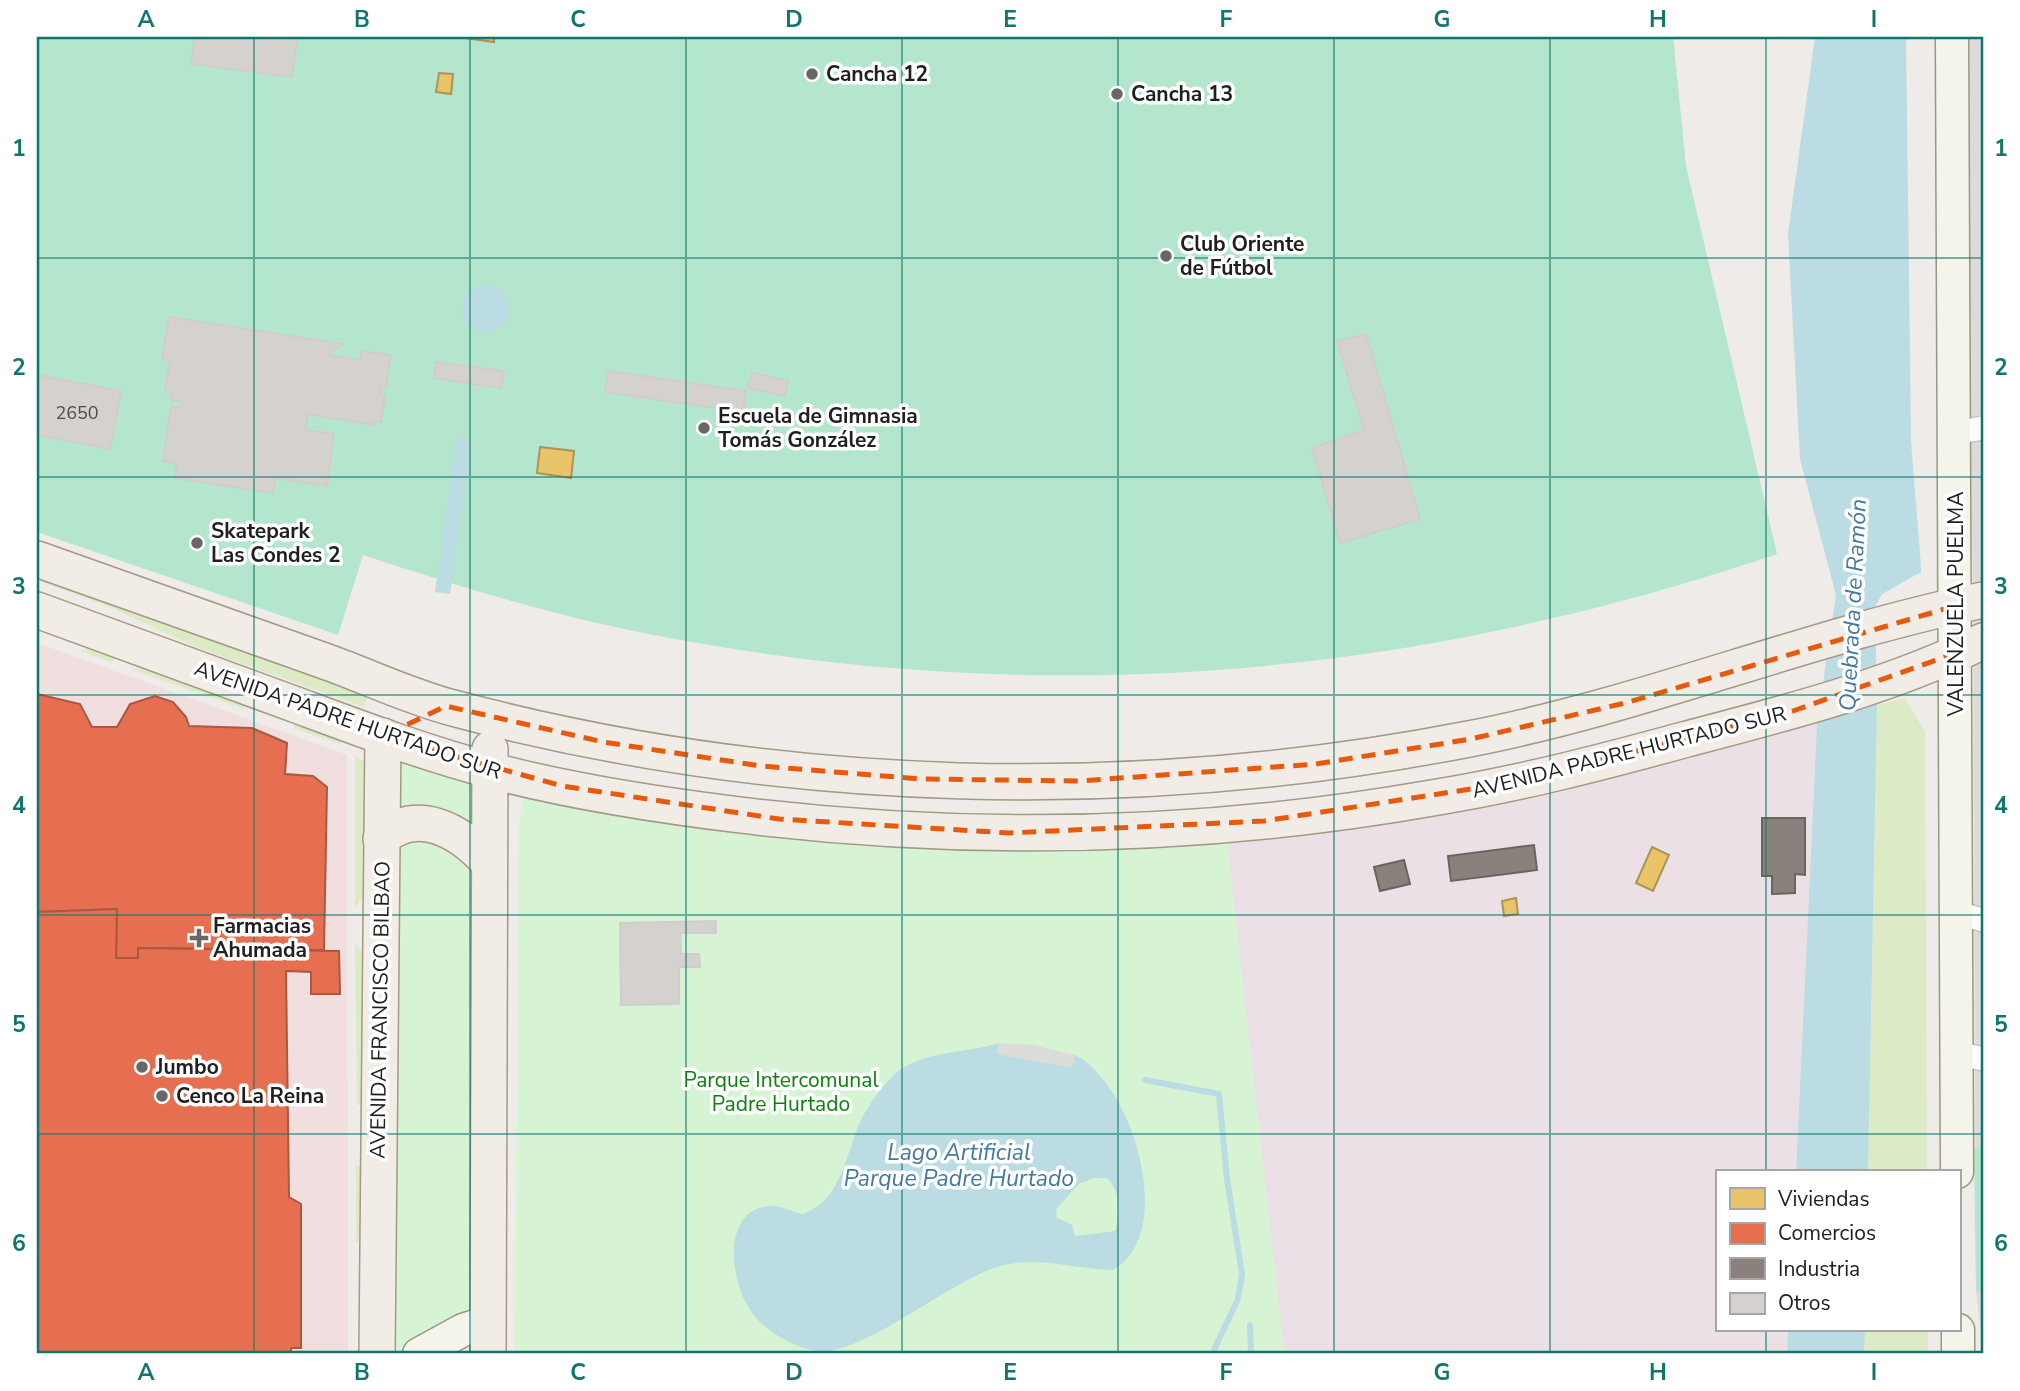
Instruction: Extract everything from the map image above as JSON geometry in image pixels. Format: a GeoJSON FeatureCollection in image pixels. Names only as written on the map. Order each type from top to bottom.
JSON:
{"type":"FeatureCollection","features":[{"type":"Feature","properties":{"kind":"main road","name":"VALENZUELA PUELMA"},"geometry":{"type":"LineString","coordinates":[[1952,37],[1969,430],[1970,1056],[1958,1170]]}},
{"type":"Feature","properties":{"kind":"main road"},"geometry":{"type":"LineString","coordinates":[[37,559],[446,706],[489,717],[668,753],[841,774],[1001,782],[1159,778],[1316,764],[1471,739],[1625,703],[1775,656],[1969,603]]}},
{"type":"Feature","properties":{"kind":"main road","name":"AVENIDA PADRE HURTADO SUR"},"geometry":{"type":"LineString","coordinates":[[37,610],[383,736],[491,771],[646,801],[851,826],[1009,833],[1179,828],[1349,811],[1504,785],[1599,764],[1793,711],[1970,647]]}},
{"type":"Feature","properties":{"kind":"main road"},"geometry":{"type":"LineString","coordinates":[[383,736],[446,706]]}},
{"type":"Feature","properties":{"kind":"main road"},"geometry":{"type":"LineString","coordinates":[[487,1345],[488,862],[491,771],[489,717]]}},
{"type":"Feature","properties":{"kind":"main road","name":"AVENIDA FRANCISCO BILBAO"},"geometry":{"type":"LineString","coordinates":[[377,1354],[383,736]]}},
{"type":"Feature","properties":{"kind":"main road"},"geometry":{"type":"LineString","coordinates":[[382,839],[400,826],[435,825],[460,835],[488,862]]}},
{"type":"Feature","properties":{"kind":"main road"},"geometry":{"type":"LineString","coordinates":[[419,1354],[463,1330],[487,1345]]}},
{"type":"Feature","properties":{"kind":"main road"},"geometry":{"type":"LineString","coordinates":[[1958,1332],[1958,1354]]}},
{"type":"Feature","properties":{"kind":"highlighted area"},"geometry":{"type":"Polygon","coordinates":[[[1955,606],[1956,653],[1793,711],[1516,782],[1264,821],[1009,833],[779,819],[562,786],[383,736],[446,706],[603,742],[761,766],[921,779],[1080,781],[1316,764],[1471,739],[1625,703],[1955,606]]]}},
{"type":"Feature","properties":{"kind":"shaded area"},"geometry":{"type":"Polygon","coordinates":[[[1964,37],[1983,37],[1983,1354],[1976,1290],[1973,589],[1964,37]]]}},
{"type":"Feature","properties":{"kind":"shaded area"},"geometry":{"type":"Polygon","coordinates":[[[37,643],[347,755],[348,1354],[37,1354],[37,643]]]}},
{"type":"Feature","properties":{"kind":"shaded area"},"geometry":{"type":"Polygon","coordinates":[[[1817,724],[1796,1170],[1716,1170],[1716,1332],[1788,1332],[1787,1354],[1284,1354],[1226,834],[1546,785],[1817,724]]]}},
{"type":"Feature","properties":{"kind":"green space"},"geometry":{"type":"Polygon","coordinates":[[[37,37],[1673,37],[1686,166],[1777,554],[1638,597],[1498,630],[1359,655],[1219,670],[1078,675],[936,671],[793,658],[649,634],[577,618],[469,589],[363,555],[338,635],[37,532],[37,37]]]}},
{"type":"Feature","properties":{"kind":"green space"},"geometry":{"type":"Polygon","coordinates":[[[37,576],[369,692],[364,707],[196,647],[107,606],[37,580],[37,576]]]}},
{"type":"Feature","properties":{"kind":"green space"},"geometry":{"type":"Polygon","coordinates":[[[91,647],[117,657],[111,662],[80,651],[91,647]]]}},
{"type":"Feature","properties":{"kind":"green space"},"geometry":{"type":"Polygon","coordinates":[[[147,667],[246,701],[244,709],[133,670],[147,667]]]}},
{"type":"Feature","properties":{"kind":"green space"},"geometry":{"type":"Polygon","coordinates":[[[1905,698],[1925,732],[1927,1170],[1868,1170],[1877,705],[1905,698]]]}},
{"type":"Feature","properties":{"kind":"green space"},"geometry":{"type":"Polygon","coordinates":[[[297,719],[347,736],[340,744],[294,728],[297,719]]]}},
{"type":"Feature","properties":{"kind":"green space"},"geometry":{"type":"Polygon","coordinates":[[[355,757],[366,761],[366,893],[355,907],[355,757]]]}},
{"type":"Feature","properties":{"kind":"green space"},"geometry":{"type":"Polygon","coordinates":[[[397,758],[472,782],[474,1309],[390,1354],[397,758]]]}},
{"type":"Feature","properties":{"kind":"green space","name":"Parque Intercomunal Padre Hurtado"},"geometry":{"type":"Polygon","coordinates":[[[524,797],[580,805],[1226,834],[1284,1354],[515,1354],[519,822],[524,797]]]}},
{"type":"Feature","properties":{"kind":"green space"},"geometry":{"type":"Polygon","coordinates":[[[355,943],[365,955],[365,1105],[357,1105],[355,943]]]}},
{"type":"Feature","properties":{"kind":"green space"},"geometry":{"type":"Polygon","coordinates":[[[1983,1147],[1983,1293],[1976,1290],[1974,1148],[1983,1147]]]}},
{"type":"Feature","properties":{"kind":"green space"},"geometry":{"type":"Polygon","coordinates":[[[356,1165],[365,1166],[361,1239],[356,1243],[356,1165]]]}},
{"type":"Feature","properties":{"kind":"green space"},"geometry":{"type":"Polygon","coordinates":[[[1865,1332],[1928,1332],[1928,1354],[1864,1354],[1865,1332]]]}},
{"type":"Feature","properties":{"kind":"water","name":"Quebrada de Ramón"},"geometry":{"type":"Polygon","coordinates":[[[1815,37],[1906,37],[1911,442],[1921,572],[1882,594],[1875,607],[1877,705],[1868,1170],[1796,1170],[1817,724],[1836,595],[1800,459],[1788,234],[1815,37]]]}},
{"type":"Feature","properties":{"kind":"water"},"geometry":{"type":"Polygon","coordinates":[[[486,285],[503,292],[510,309],[503,326],[486,333],[469,326],[462,309],[469,292],[486,285]]]}},
{"type":"Feature","properties":{"kind":"water"},"geometry":{"type":"Polygon","coordinates":[[[456,437],[472,439],[450,594],[435,592],[456,437]]]}},
{"type":"Feature","properties":{"kind":"water","name":"Lago Artificial Parque Padre Hurtado"},"geometry":{"type":"Polygon","coordinates":[[[998,1043],[998,1054],[1072,1067],[1075,1055],[1096,1071],[1115,1096],[1130,1126],[1140,1160],[1145,1193],[1143,1225],[1132,1251],[1113,1270],[1041,1262],[997,1267],[955,1287],[881,1331],[835,1350],[807,1349],[773,1333],[753,1314],[739,1285],[734,1250],[743,1219],[755,1210],[772,1206],[802,1214],[816,1207],[827,1198],[835,1186],[863,1116],[891,1077],[919,1060],[998,1043]],[[1094,1178],[1079,1184],[1056,1209],[1057,1218],[1072,1225],[1075,1236],[1115,1231],[1118,1217],[1117,1196],[1107,1178],[1094,1178]]]}},
{"type":"Feature","properties":{"kind":"water"},"geometry":{"type":"Polygon","coordinates":[[[1788,1332],[1865,1332],[1864,1354],[1787,1354],[1788,1332]]]}},
{"type":"Feature","properties":{"kind":"pier"},"geometry":{"type":"Polygon","coordinates":[[[998,1043],[1033,1045],[1075,1055],[1072,1067],[997,1054],[998,1043]]]}},
{"type":"Feature","properties":{"kind":"building: Viviendas"},"geometry":{"type":"Polygon","coordinates":[[[458,37],[494,37],[494,42],[458,37]]]}},
{"type":"Feature","properties":{"kind":"building: Viviendas"},"geometry":{"type":"Polygon","coordinates":[[[439,73],[453,74],[451,94],[436,92],[439,73]]]}},
{"type":"Feature","properties":{"kind":"building: Viviendas"},"geometry":{"type":"Polygon","coordinates":[[[540,447],[574,451],[571,478],[537,473],[540,447]]]}},
{"type":"Feature","properties":{"kind":"building: Viviendas"},"geometry":{"type":"Polygon","coordinates":[[[1652,847],[1669,855],[1653,891],[1636,883],[1652,847]]]}},
{"type":"Feature","properties":{"kind":"building: Viviendas"},"geometry":{"type":"Polygon","coordinates":[[[1516,898],[1518,914],[1504,916],[1502,901],[1516,898]]]}},
{"type":"Feature","properties":{"kind":"building: Comercios"},"geometry":{"type":"Polygon","coordinates":[[[37,694],[80,704],[92,727],[117,727],[130,704],[155,696],[173,702],[186,717],[189,726],[252,728],[287,743],[285,774],[313,776],[327,787],[324,950],[138,948],[138,958],[116,958],[117,909],[37,912],[37,694]]]}},
{"type":"Feature","properties":{"kind":"building: Comercios","name":"Cenco La Reina"},"geometry":{"type":"Polygon","coordinates":[[[117,909],[116,958],[138,958],[138,948],[339,951],[340,994],[311,994],[311,972],[286,971],[289,1197],[301,1204],[301,1348],[291,1348],[291,1354],[37,1354],[37,912],[117,909]]]}},
{"type":"Feature","properties":{"kind":"building: Industria"},"geometry":{"type":"Polygon","coordinates":[[[1762,818],[1805,818],[1805,875],[1795,874],[1795,893],[1772,894],[1772,876],[1762,876],[1762,818]]]}},
{"type":"Feature","properties":{"kind":"building: Industria"},"geometry":{"type":"Polygon","coordinates":[[[1534,845],[1537,870],[1451,881],[1448,856],[1534,845]]]}},
{"type":"Feature","properties":{"kind":"building: Industria"},"geometry":{"type":"Polygon","coordinates":[[[1404,860],[1410,884],[1380,891],[1374,867],[1404,860]]]}},
{"type":"Feature","properties":{"kind":"building: Otros"},"geometry":{"type":"Polygon","coordinates":[[[195,37],[297,37],[292,77],[191,64],[195,37]]]}},
{"type":"Feature","properties":{"kind":"building: Otros"},"geometry":{"type":"Polygon","coordinates":[[[169,317],[343,344],[328,355],[360,360],[361,351],[391,355],[386,388],[381,387],[380,395],[385,396],[381,422],[375,421],[375,425],[308,414],[305,430],[334,434],[327,486],[275,478],[273,493],[175,478],[177,464],[163,461],[171,406],[180,408],[181,402],[171,400],[172,393],[165,392],[170,361],[162,359],[169,317]]]}},
{"type":"Feature","properties":{"kind":"building: Otros"},"geometry":{"type":"Polygon","coordinates":[[[1366,334],[1420,519],[1340,543],[1312,448],[1364,430],[1337,341],[1366,334]]]}},
{"type":"Feature","properties":{"kind":"building: Otros"},"geometry":{"type":"Polygon","coordinates":[[[436,362],[504,371],[501,388],[434,378],[436,362]]]}},
{"type":"Feature","properties":{"kind":"building: Otros"},"geometry":{"type":"Polygon","coordinates":[[[608,371],[746,391],[743,412],[605,392],[608,371]]]}},
{"type":"Feature","properties":{"kind":"building: Otros"},"geometry":{"type":"Polygon","coordinates":[[[752,373],[788,381],[785,396],[748,388],[752,373]]]}},
{"type":"Feature","properties":{"kind":"building: Otros"},"geometry":{"type":"Polygon","coordinates":[[[37,375],[121,391],[110,449],[37,435],[37,375]]]}},
{"type":"Feature","properties":{"kind":"building: Otros"},"geometry":{"type":"Polygon","coordinates":[[[716,921],[716,933],[680,933],[681,954],[699,954],[700,967],[679,967],[679,1004],[621,1005],[620,923],[716,921]]]}},
{"type":"Feature","properties":{"kind":"waterway"},"geometry":{"type":"LineString","coordinates":[[1145,1080],[1219,1094],[1227,1179],[1242,1274],[1238,1299],[1212,1354]]}},
{"type":"Feature","properties":{"kind":"waterway"},"geometry":{"type":"LineString","coordinates":[[1250,1325],[1251,1354]]}},
{"type":"Feature","properties":{"kind":"place","name":"Cancha 12"},"geometry":{"type":"Point","coordinates":[812,74]}},
{"type":"Feature","properties":{"kind":"place","name":"Cancha 13"},"geometry":{"type":"Point","coordinates":[1117,94]}},
{"type":"Feature","properties":{"kind":"place","name":"Club Oriente de Fútbol"},"geometry":{"type":"Point","coordinates":[1166,256]}},
{"type":"Feature","properties":{"kind":"place","name":"Escuela de Gimnasia Tomás González"},"geometry":{"type":"Point","coordinates":[704,428]}},
{"type":"Feature","properties":{"kind":"place","name":"Skatepark Las Condes 2"},"geometry":{"type":"Point","coordinates":[197,543]}},
{"type":"Feature","properties":{"kind":"place","name":"Farmacias Ahumada"},"geometry":{"type":"Point","coordinates":[199,938]}},
{"type":"Feature","properties":{"kind":"place","name":"Jumbo"},"geometry":{"type":"Point","coordinates":[142,1067]}},
{"type":"Feature","properties":{"kind":"place","name":"Cenco La Reina"},"geometry":{"type":"Point","coordinates":[162,1096]}}]}
